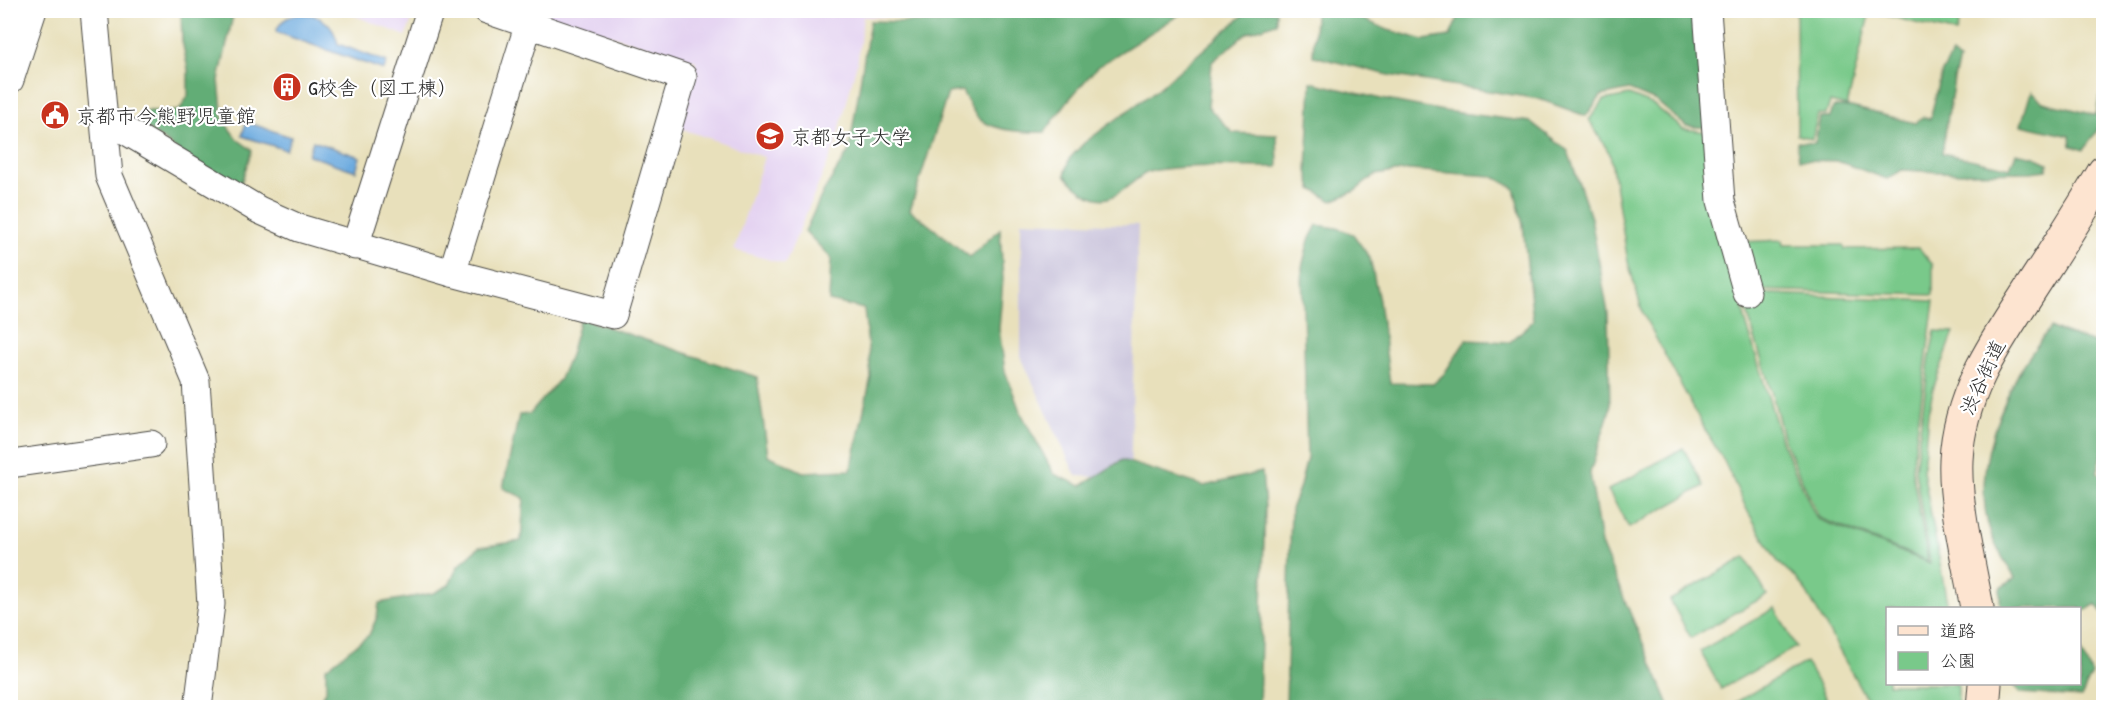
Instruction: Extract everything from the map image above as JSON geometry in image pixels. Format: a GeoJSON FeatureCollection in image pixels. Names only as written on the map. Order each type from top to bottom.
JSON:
{"type":"FeatureCollection","features":[{"type":"Feature","properties":{"kind":"main road","name":"渋谷街道"},"geometry":{"type":"LineString","coordinates":[[1977,607],[1956,483],[1956,461],[1962,417],[1987,357],[2103,171]]}},
{"type":"Feature","properties":{"kind":"main road"},"geometry":{"type":"LineString","coordinates":[[1983,708],[1985,685]]}},
{"type":"Feature","properties":{"kind":"street"},"geometry":{"type":"LineString","coordinates":[[10,80],[33,10]]}},
{"type":"Feature","properties":{"kind":"street"},"geometry":{"type":"LineString","coordinates":[[94,10],[110,176],[196,381],[211,604],[198,708]]}},
{"type":"Feature","properties":{"kind":"street"},"geometry":{"type":"LineString","coordinates":[[355,246],[430,10]]}},
{"type":"Feature","properties":{"kind":"street"},"geometry":{"type":"LineString","coordinates":[[104,118],[259,210],[299,228],[452,273],[613,315],[683,77],[531,18],[487,10]]}},
{"type":"Feature","properties":{"kind":"street"},"geometry":{"type":"LineString","coordinates":[[1707,10],[1721,201],[1747,293]]}},
{"type":"Feature","properties":{"kind":"street"},"geometry":{"type":"LineString","coordinates":[[452,273],[531,18]]}},
{"type":"Feature","properties":{"kind":"street"},"geometry":{"type":"LineString","coordinates":[[10,462],[11,464],[151,444]]}},
{"type":"Feature","properties":{"kind":"shaded area"},"geometry":{"type":"Polygon","coordinates":[[[415,10],[406,36],[343,11],[415,10]]]}},
{"type":"Feature","properties":{"kind":"shaded area","name":"京都女子大学"},"geometry":{"type":"Polygon","coordinates":[[[545,10],[959,11],[959,14],[951,17],[863,17],[858,59],[836,143],[785,264],[734,250],[764,157],[679,128],[696,61],[543,15],[545,10]]]}},
{"type":"Feature","properties":{"kind":"shaded area"},"geometry":{"type":"Polygon","coordinates":[[[1021,221],[1138,225],[1130,478],[1076,476],[1021,357],[1021,221]]]}},
{"type":"Feature","properties":{"kind":"green space"},"geometry":{"type":"Polygon","coordinates":[[[979,10],[1185,11],[1097,67],[1045,132],[1012,130],[987,124],[975,114],[962,91],[948,93],[910,210],[970,257],[1000,229],[1003,279],[999,329],[1005,371],[1020,411],[1054,474],[1081,486],[1122,460],[1204,486],[1262,472],[1265,507],[1259,707],[314,708],[326,691],[326,668],[369,635],[377,617],[379,603],[434,593],[449,585],[458,566],[479,547],[521,541],[524,498],[503,488],[519,415],[530,414],[560,379],[570,355],[580,318],[757,377],[768,455],[803,472],[851,470],[871,377],[864,309],[829,301],[831,258],[805,231],[823,192],[849,151],[870,21],[945,23],[979,10]]]}},
{"type":"Feature","properties":{"kind":"green space"},"geometry":{"type":"Polygon","coordinates":[[[1962,10],[1956,33],[1880,14],[1881,11],[1962,10]]]}},
{"type":"Feature","properties":{"kind":"green space"},"geometry":{"type":"Polygon","coordinates":[[[181,11],[234,11],[219,80],[223,120],[237,139],[252,150],[241,183],[212,175],[140,123],[143,111],[179,111],[188,96],[188,69],[182,41],[181,11]]]}},
{"type":"Feature","properties":{"kind":"green space"},"geometry":{"type":"Polygon","coordinates":[[[1248,11],[1276,11],[1276,23],[1247,33],[1212,62],[1208,107],[1233,133],[1277,135],[1278,167],[1198,167],[1152,171],[1114,196],[1102,199],[1084,192],[1065,175],[1069,159],[1084,143],[1159,88],[1248,11]]]}},
{"type":"Feature","properties":{"kind":"green space"},"geometry":{"type":"Polygon","coordinates":[[[1318,11],[1350,11],[1353,15],[1388,30],[1424,40],[1450,36],[1461,11],[1696,11],[1707,128],[1686,126],[1656,101],[1629,90],[1601,96],[1586,116],[1539,99],[1388,75],[1313,56],[1315,15],[1318,11]]]}},
{"type":"Feature","properties":{"kind":"green space"},"geometry":{"type":"Polygon","coordinates":[[[1796,11],[1851,11],[1869,15],[1847,106],[1830,102],[1826,115],[1818,114],[1812,139],[1797,135],[1796,11]]]}},
{"type":"Feature","properties":{"kind":"green space"},"geometry":{"type":"Polygon","coordinates":[[[1952,54],[1959,60],[1942,153],[2010,168],[2016,153],[2035,157],[2048,163],[2047,170],[1962,173],[1902,170],[1887,179],[1837,161],[1799,160],[1797,142],[1815,143],[1820,117],[1830,118],[1833,107],[1851,107],[1915,123],[1923,117],[1930,119],[1942,72],[1952,54]]]}},
{"type":"Feature","properties":{"kind":"green space"},"geometry":{"type":"Polygon","coordinates":[[[1311,82],[1444,111],[1531,122],[1568,151],[1591,218],[1608,313],[1610,410],[1590,473],[1601,544],[1670,707],[1286,707],[1291,509],[1307,458],[1302,267],[1309,240],[1317,225],[1337,228],[1353,234],[1370,258],[1379,301],[1390,383],[1433,384],[1444,374],[1466,340],[1510,342],[1533,321],[1523,225],[1514,188],[1492,176],[1409,170],[1375,175],[1355,191],[1332,201],[1312,189],[1307,171],[1311,82]]]}},
{"type":"Feature","properties":{"kind":"green space"},"geometry":{"type":"Polygon","coordinates":[[[2031,92],[2043,102],[2096,115],[2099,98],[2103,100],[2099,127],[2083,150],[2071,146],[2070,136],[2021,125],[2031,92]]]}},
{"type":"Feature","properties":{"kind":"green space"},"geometry":{"type":"Polygon","coordinates":[[[1629,95],[1654,105],[1683,129],[1708,132],[1745,319],[1782,443],[1817,519],[1930,563],[1915,470],[1935,331],[1954,332],[1934,386],[1928,413],[1923,470],[1948,607],[1886,607],[1886,685],[1958,685],[1958,707],[1871,707],[1807,593],[1796,578],[1778,562],[1748,512],[1724,461],[1643,314],[1628,262],[1610,154],[1589,120],[1604,100],[1629,95]]]}},
{"type":"Feature","properties":{"kind":"green space"},"geometry":{"type":"Polygon","coordinates":[[[1782,240],[1783,245],[1844,245],[1845,249],[1919,248],[1933,265],[1933,295],[1752,290],[1740,242],[1782,240]]]}},
{"type":"Feature","properties":{"kind":"green space"},"geometry":{"type":"Polygon","coordinates":[[[1752,293],[1934,301],[1912,470],[1928,561],[1819,518],[1784,441],[1744,302],[1752,293]]]}},
{"type":"Feature","properties":{"kind":"green space"},"geometry":{"type":"Polygon","coordinates":[[[2050,328],[2103,346],[2103,451],[2097,473],[2104,475],[2103,614],[2096,604],[2081,613],[2081,607],[2000,607],[2000,589],[2015,578],[1996,546],[1988,525],[1984,487],[1986,468],[2000,413],[2016,378],[2050,328]]]}},
{"type":"Feature","properties":{"kind":"green space"},"geometry":{"type":"Polygon","coordinates":[[[1683,448],[1704,486],[1629,528],[1608,490],[1683,448]]]}},
{"type":"Feature","properties":{"kind":"green space"},"geometry":{"type":"Polygon","coordinates":[[[1745,557],[1767,595],[1691,638],[1670,600],[1745,557]]]}},
{"type":"Feature","properties":{"kind":"green space"},"geometry":{"type":"Polygon","coordinates":[[[1775,608],[1796,647],[1721,689],[1700,651],[1775,608]]]}},
{"type":"Feature","properties":{"kind":"green space"},"geometry":{"type":"Polygon","coordinates":[[[2081,652],[2092,674],[2081,697],[2020,693],[2014,685],[2081,685],[2081,652]]]}},
{"type":"Feature","properties":{"kind":"green space"},"geometry":{"type":"Polygon","coordinates":[[[1806,662],[1827,700],[1814,707],[1732,707],[1731,705],[1806,662]]]}},
{"type":"Feature","properties":{"kind":"water"},"geometry":{"type":"Polygon","coordinates":[[[302,14],[316,16],[326,22],[334,32],[338,44],[387,62],[384,70],[276,32],[286,19],[302,14]]]}},
{"type":"Feature","properties":{"kind":"water"},"geometry":{"type":"Polygon","coordinates":[[[246,122],[291,137],[286,150],[242,136],[246,122]]]}},
{"type":"Feature","properties":{"kind":"water"},"geometry":{"type":"Polygon","coordinates":[[[313,141],[360,157],[356,171],[308,155],[313,141]]]}},
{"type":"Feature","properties":{"kind":"place","name":"G校舎（図工棟）"},"geometry":{"type":"Point","coordinates":[287,87]}},
{"type":"Feature","properties":{"kind":"place","name":"京都市今熊野児童館"},"geometry":{"type":"Point","coordinates":[55,115]}},
{"type":"Feature","properties":{"kind":"place","name":"京都女子大学"},"geometry":{"type":"Point","coordinates":[770,136]}}]}
